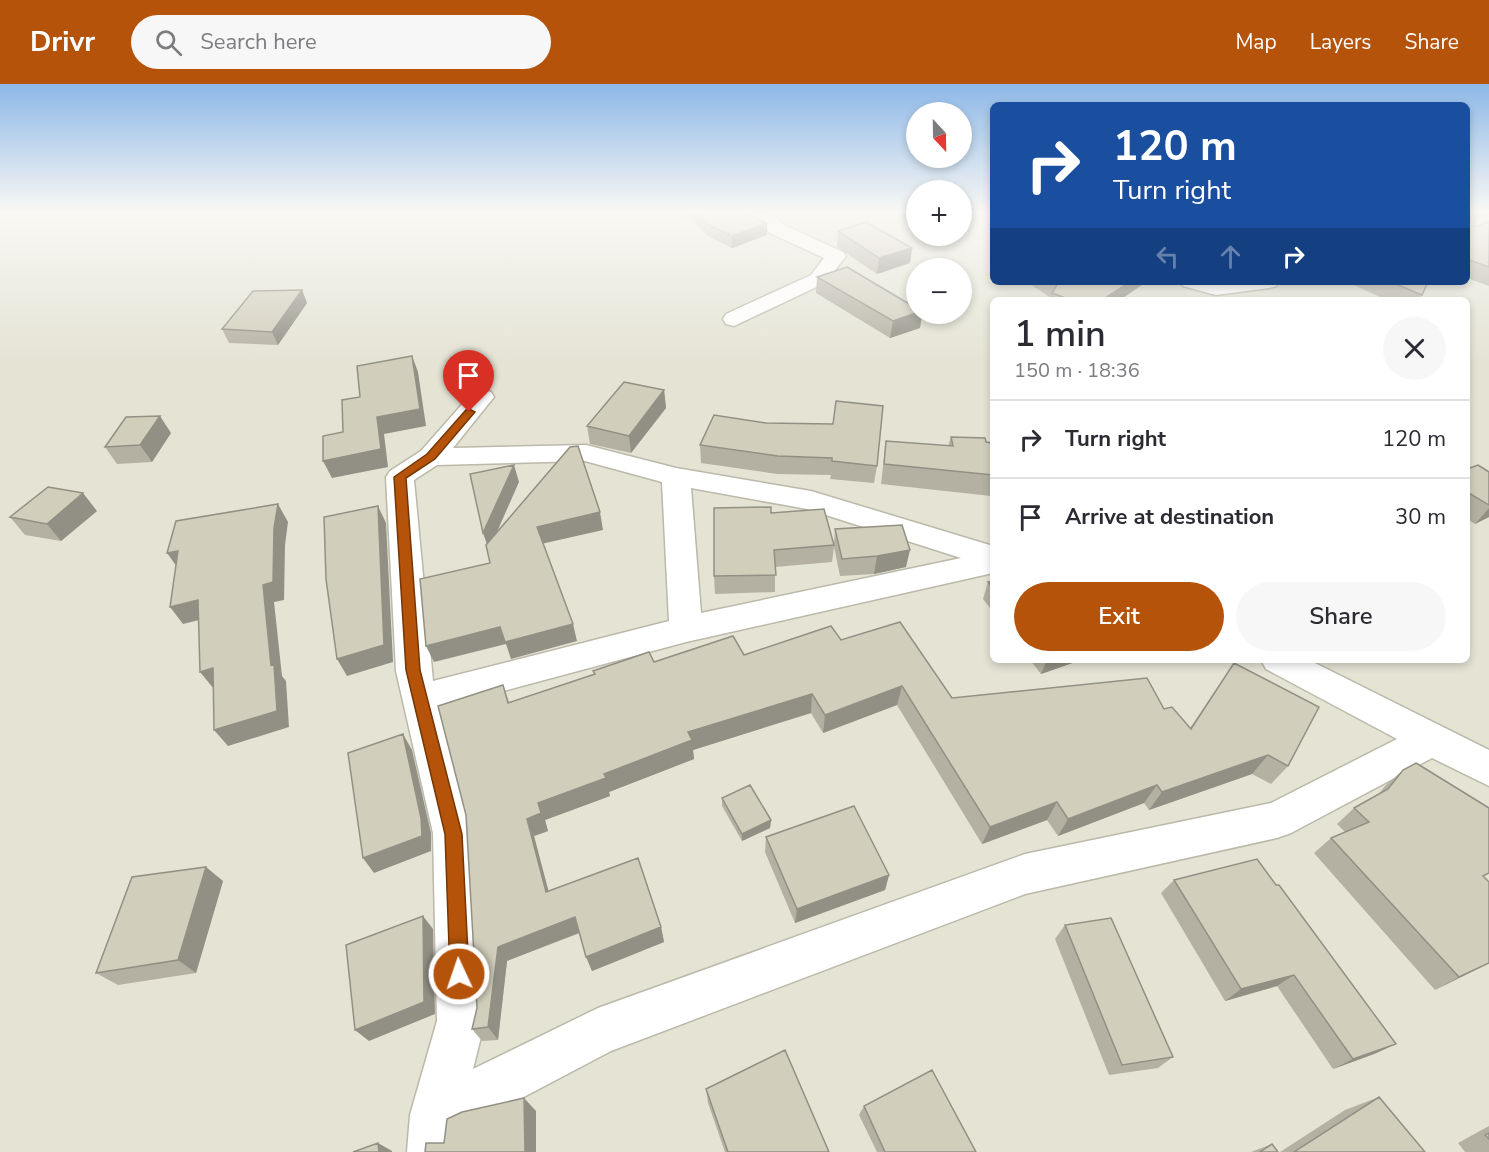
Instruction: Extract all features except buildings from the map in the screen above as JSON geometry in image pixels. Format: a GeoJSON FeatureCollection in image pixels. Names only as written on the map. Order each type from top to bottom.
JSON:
{"type":"FeatureCollection","features":[{"type":"Feature","properties":{"kind":"street"},"geometry":{"type":"LineString","coordinates":[[734,319],[818,279],[831,263]]}},
{"type":"Feature","properties":{"kind":"street"},"geometry":{"type":"LineString","coordinates":[[1201,285],[1216,289],[1246,285]]}},
{"type":"Feature","properties":{"kind":"street"},"geometry":{"type":"LineString","coordinates":[[435,1133],[461,1021],[453,834],[413,670],[400,477],[431,457],[482,397]]}},
{"type":"Feature","properties":{"kind":"street"},"geometry":{"type":"LineString","coordinates":[[431,457],[586,453],[676,477],[811,500],[990,556]]}},
{"type":"Feature","properties":{"kind":"street"},"geometry":{"type":"LineString","coordinates":[[676,477],[686,629]]}},
{"type":"Feature","properties":{"kind":"street"},"geometry":{"type":"LineString","coordinates":[[420,699],[686,629],[990,563]]}},
{"type":"Feature","properties":{"kind":"street"},"geometry":{"type":"LineString","coordinates":[[1284,663],[1489,769]]}},
{"type":"Feature","properties":{"kind":"street"},"geometry":{"type":"LineString","coordinates":[[435,1133],[598,1032],[1025,874],[1277,820],[1432,739]]}},
{"type":"Feature","properties":{"kind":"shaded area"},"geometry":{"type":"Polygon","coordinates":[[[0,263],[906,263],[906,324],[972,324],[972,263],[990,263],[990,285],[1470,285],[1470,263],[1489,263],[1489,1152],[0,1152],[0,263]]]}},
{"type":"Feature","properties":{"kind":"route"},"geometry":{"type":"LineString","coordinates":[[459,974],[453,834],[413,670],[400,477],[431,457],[469,412]]}}]}
